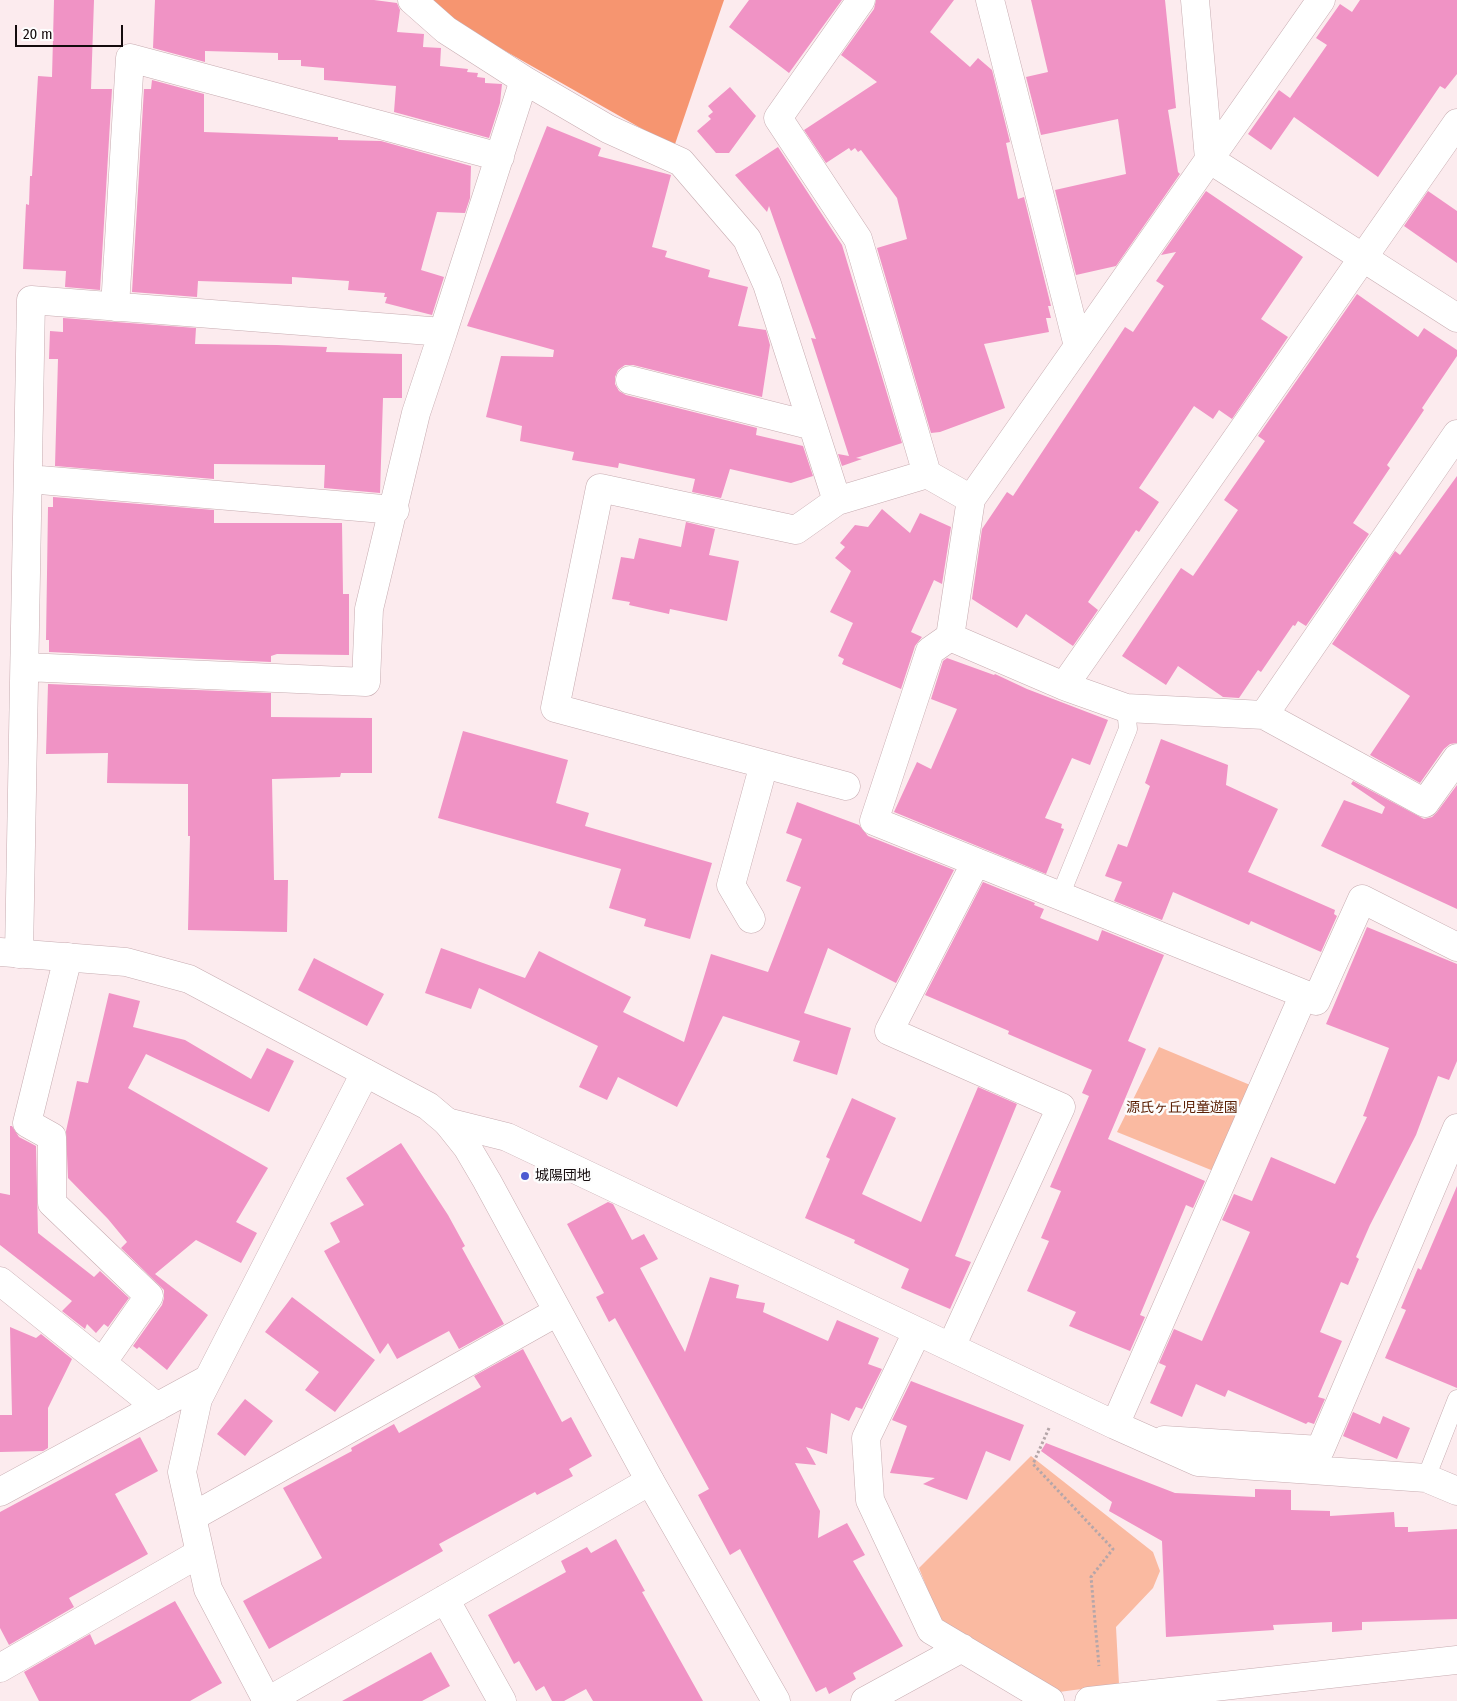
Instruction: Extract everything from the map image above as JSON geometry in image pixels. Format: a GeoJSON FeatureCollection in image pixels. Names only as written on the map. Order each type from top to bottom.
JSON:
{"type":"FeatureCollection","features":[{"type":"Feature","properties":{"kind":"street"},"geometry":{"type":"LineString","coordinates":[[412,0],[446,30],[524,80],[608,129],[681,162],[747,239],[768,284],[837,501]]}},
{"type":"Feature","properties":{"kind":"street"},"geometry":{"type":"LineString","coordinates":[[861,0],[778,118],[858,239],[928,474],[971,499]]}},
{"type":"Feature","properties":{"kind":"street"},"geometry":{"type":"LineString","coordinates":[[990,0],[1078,346]]}},
{"type":"Feature","properties":{"kind":"street"},"geometry":{"type":"LineString","coordinates":[[1195,0],[1209,159]]}},
{"type":"Feature","properties":{"kind":"street"},"geometry":{"type":"LineString","coordinates":[[1321,0],[971,499],[950,637],[930,651],[874,822],[1304,994],[1316,1001],[1362,900],[1457,947]]}},
{"type":"Feature","properties":{"kind":"street"},"geometry":{"type":"LineString","coordinates":[[115,307],[130,58],[500,157]]}},
{"type":"Feature","properties":{"kind":"street"},"geometry":{"type":"LineString","coordinates":[[25,667],[366,682],[369,609],[395,510],[416,414],[524,80]]}},
{"type":"Feature","properties":{"kind":"street"},"geometry":{"type":"LineString","coordinates":[[1064,686],[1457,123]]}},
{"type":"Feature","properties":{"kind":"street"},"geometry":{"type":"LineString","coordinates":[[1209,159],[1457,318]]}},
{"type":"Feature","properties":{"kind":"street"},"geometry":{"type":"LineString","coordinates":[[444,332],[31,300],[25,667],[10,953],[126,962],[189,979],[428,1106],[447,1122],[467,1147],[487,1181],[650,1482],[776,1701]]}},
{"type":"Feature","properties":{"kind":"street"},"geometry":{"type":"LineString","coordinates":[[630,380],[813,426]]}},
{"type":"Feature","properties":{"kind":"street"},"geometry":{"type":"LineString","coordinates":[[1264,715],[1457,434]]}},
{"type":"Feature","properties":{"kind":"street"},"geometry":{"type":"LineString","coordinates":[[846,786],[555,708],[600,488],[796,530],[837,501],[928,474]]}},
{"type":"Feature","properties":{"kind":"street"},"geometry":{"type":"LineString","coordinates":[[28,479],[395,510]]}},
{"type":"Feature","properties":{"kind":"street"},"geometry":{"type":"LineString","coordinates":[[950,637],[1064,686],[1126,708],[1264,715],[1425,803],[1457,758]]}},
{"type":"Feature","properties":{"kind":"street"},"geometry":{"type":"LineString","coordinates":[[751,919],[731,885],[764,764]]}},
{"type":"Feature","properties":{"kind":"street"},"geometry":{"type":"LineString","coordinates":[[951,1347],[1060,1107],[889,1031],[976,862]]}},
{"type":"Feature","properties":{"kind":"street"},"geometry":{"type":"LineString","coordinates":[[68,957],[27,1123],[52,1137],[52,1203],[149,1296],[102,1363]]}},
{"type":"Feature","properties":{"kind":"street"},"geometry":{"type":"LineString","coordinates":[[1114,1426],[1304,994]]}},
{"type":"Feature","properties":{"kind":"street"},"geometry":{"type":"LineString","coordinates":[[365,1073],[198,1399],[182,1472],[208,1589],[267,1701],[650,1482]]}},
{"type":"Feature","properties":{"kind":"street"},"geometry":{"type":"LineString","coordinates":[[447,1122],[507,1137],[1114,1426],[1198,1462],[1426,1478],[1457,1490]]}},
{"type":"Feature","properties":{"kind":"street"},"geometry":{"type":"LineString","coordinates":[[1146,1439],[1320,1450],[1457,1128]]}},
{"type":"Feature","properties":{"kind":"street"},"geometry":{"type":"LineString","coordinates":[[0,1281],[157,1407]]}},
{"type":"Feature","properties":{"kind":"street"},"geometry":{"type":"LineString","coordinates":[[192,1517],[557,1312]]}},
{"type":"Feature","properties":{"kind":"street"},"geometry":{"type":"LineString","coordinates":[[917,1332],[866,1438],[870,1500],[931,1630],[1050,1701]]}},
{"type":"Feature","properties":{"kind":"street"},"geometry":{"type":"LineString","coordinates":[[0,1492],[208,1379]]}},
{"type":"Feature","properties":{"kind":"street"},"geometry":{"type":"LineString","coordinates":[[0,1668],[200,1553]]}},
{"type":"Feature","properties":{"kind":"street"},"geometry":{"type":"LineString","coordinates":[[445,1599],[502,1701]]}},
{"type":"Feature","properties":{"kind":"street"},"geometry":{"type":"LineString","coordinates":[[865,1701],[962,1648]]}},
{"type":"Feature","properties":{"kind":"street"},"geometry":{"type":"LineString","coordinates":[[1095,1700],[1457,1660]]}},
{"type":"Feature","properties":{"kind":"lane"},"geometry":{"type":"LineString","coordinates":[[1060,896],[1128,729],[1126,708]]}},
{"type":"Feature","properties":{"kind":"lane"},"geometry":{"type":"LineString","coordinates":[[1426,1478],[1457,1399]]}},
{"type":"Feature","properties":{"kind":"path"},"geometry":{"type":"LineString","coordinates":[[1061,1400],[1033,1464],[1113,1549],[1092,1577],[1095,1700]]}},
{"type":"Feature","properties":{"kind":"green space","name":"源氏ヶ丘児童遊園"},"geometry":{"type":"Polygon","coordinates":[[[1159,1047],[1255,1087],[1216,1172],[1117,1132],[1159,1047]]]}},
{"type":"Feature","properties":{"kind":"green space"},"geometry":{"type":"Polygon","coordinates":[[[1031,1456],[1153,1552],[1160,1571],[1153,1588],[1116,1627],[1119,1684],[1059,1692],[940,1621],[919,1568],[1031,1456]]]}},
{"type":"Feature","properties":{"kind":"shaded area"},"geometry":{"type":"Polygon","coordinates":[[[431,0],[724,0],[674,147],[456,23],[431,0]]]}},
{"type":"Feature","properties":{"kind":"building"},"geometry":{"type":"Polygon","coordinates":[[[54,0],[94,0],[91,89],[112,89],[100,290],[65,287],[66,271],[23,269],[26,204],[29,205],[30,176],[32,176],[38,76],[52,77],[54,0]]]}},
{"type":"Feature","properties":{"kind":"building"},"geometry":{"type":"Polygon","coordinates":[[[155,0],[374,0],[397,3],[400,10],[397,32],[424,34],[423,47],[441,48],[440,66],[468,69],[467,72],[478,73],[477,77],[485,78],[485,83],[502,84],[500,103],[489,138],[394,112],[396,86],[324,80],[324,68],[301,66],[301,60],[278,60],[278,53],[205,51],[205,62],[153,48],[155,0]]]}},
{"type":"Feature","properties":{"kind":"building"},"geometry":{"type":"Polygon","coordinates":[[[749,0],[842,0],[789,73],[729,27],[749,0]]]}},
{"type":"Feature","properties":{"kind":"building"},"geometry":{"type":"Polygon","coordinates":[[[876,0],[954,0],[930,32],[970,67],[978,58],[992,70],[1010,142],[1006,143],[1018,199],[1024,197],[1051,306],[1048,306],[1051,318],[1046,318],[1049,332],[984,344],[1005,408],[940,432],[931,433],[877,248],[907,239],[897,198],[861,150],[858,152],[855,148],[851,151],[849,148],[826,163],[804,130],[877,82],[841,55],[874,9],[876,0]]]}},
{"type":"Feature","properties":{"kind":"building"},"geometry":{"type":"Polygon","coordinates":[[[1031,0],[1165,0],[1176,108],[1168,110],[1178,172],[1180,174],[1116,266],[1076,275],[1055,190],[1126,174],[1118,119],[1041,135],[1026,77],[1048,72],[1031,0]]]}},
{"type":"Feature","properties":{"kind":"building"},"geometry":{"type":"Polygon","coordinates":[[[1360,0],[1457,0],[1457,74],[1445,89],[1440,86],[1378,177],[1294,117],[1271,150],[1248,134],[1279,90],[1290,98],[1327,45],[1316,38],[1340,4],[1352,12],[1360,0]]]}},
{"type":"Feature","properties":{"kind":"building"},"geometry":{"type":"Polygon","coordinates":[[[152,80],[204,94],[204,132],[338,137],[338,140],[381,141],[471,166],[470,198],[465,213],[437,212],[421,270],[444,277],[432,315],[385,303],[387,297],[384,297],[385,293],[348,290],[349,281],[292,277],[292,284],[198,281],[197,297],[132,292],[144,89],[151,89],[152,80]]]}},
{"type":"Feature","properties":{"kind":"building"},"geometry":{"type":"Polygon","coordinates":[[[730,87],[756,116],[729,153],[716,153],[697,131],[711,119],[708,116],[713,112],[708,106],[730,87]]]}},
{"type":"Feature","properties":{"kind":"building"},"geometry":{"type":"Polygon","coordinates":[[[547,126],[601,148],[598,156],[671,175],[652,247],[667,251],[665,257],[710,270],[708,277],[748,287],[738,326],[766,330],[770,345],[762,397],[633,365],[625,365],[618,370],[615,384],[619,391],[626,395],[757,428],[756,435],[803,446],[813,476],[791,483],[730,469],[721,498],[692,492],[695,479],[619,463],[618,468],[572,460],[574,452],[520,441],[522,426],[486,417],[501,356],[553,357],[554,350],[467,326],[547,126]]]}},
{"type":"Feature","properties":{"kind":"building"},"geometry":{"type":"Polygon","coordinates":[[[778,147],[842,245],[902,443],[856,458],[862,459],[842,466],[838,454],[849,456],[811,338],[816,339],[769,206],[767,212],[735,175],[778,147]]]}},
{"type":"Feature","properties":{"kind":"building"},"geometry":{"type":"Polygon","coordinates":[[[1206,191],[1303,257],[1261,319],[1288,337],[1232,419],[1219,410],[1213,419],[1194,406],[1139,488],[1159,502],[1139,532],[1136,530],[1088,602],[1098,610],[1073,646],[1026,614],[1017,628],[972,599],[982,529],[1007,492],[1013,496],[1125,327],[1133,332],[1164,286],[1156,281],[1176,252],[1161,255],[1206,191]]]}},
{"type":"Feature","properties":{"kind":"building"},"geometry":{"type":"Polygon","coordinates":[[[1428,191],[1457,211],[1457,263],[1404,226],[1428,191]]]}},
{"type":"Feature","properties":{"kind":"building"},"geometry":{"type":"Polygon","coordinates":[[[1357,294],[1418,337],[1424,328],[1457,350],[1457,356],[1387,465],[1390,468],[1353,523],[1369,534],[1306,626],[1298,621],[1295,626],[1293,625],[1261,672],[1258,670],[1239,698],[1223,697],[1178,666],[1166,685],[1122,656],[1181,568],[1193,576],[1238,510],[1224,500],[1265,441],[1258,436],[1357,294]]]}},
{"type":"Feature","properties":{"kind":"building"},"geometry":{"type":"Polygon","coordinates":[[[63,318],[196,328],[195,344],[327,347],[326,352],[402,354],[402,398],[383,398],[380,493],[324,488],[325,465],[214,464],[214,479],[55,466],[58,359],[49,359],[50,331],[63,332],[63,318]]]}},
{"type":"Feature","properties":{"kind":"building"},"geometry":{"type":"Polygon","coordinates":[[[1457,476],[1457,743],[1450,744],[1444,749],[1420,783],[1370,755],[1410,696],[1332,644],[1395,551],[1400,555],[1457,476]]]}},
{"type":"Feature","properties":{"kind":"building"},"geometry":{"type":"Polygon","coordinates":[[[53,497],[214,510],[214,523],[342,523],[343,594],[349,594],[349,655],[277,654],[271,656],[271,662],[49,652],[49,640],[46,640],[48,507],[53,507],[53,497]]]}},
{"type":"Feature","properties":{"kind":"building"},"geometry":{"type":"Polygon","coordinates":[[[882,509],[910,533],[920,513],[951,527],[942,584],[934,580],[911,632],[922,637],[915,646],[901,689],[842,664],[844,659],[838,656],[853,623],[830,612],[851,571],[835,558],[845,547],[840,543],[855,525],[868,527],[882,509]]]}},
{"type":"Feature","properties":{"kind":"building"},"geometry":{"type":"Polygon","coordinates":[[[686,522],[715,529],[709,555],[739,561],[727,621],[670,609],[669,614],[629,605],[630,602],[612,599],[621,557],[634,559],[639,538],[681,547],[686,522]]]}},
{"type":"Feature","properties":{"kind":"building"},"geometry":{"type":"Polygon","coordinates":[[[947,658],[995,674],[1027,689],[1108,720],[1090,765],[1072,758],[1045,818],[1062,824],[1061,828],[1064,829],[1046,874],[894,812],[917,762],[931,769],[957,709],[931,699],[943,661],[947,658]]]}},
{"type":"Feature","properties":{"kind":"building"},"geometry":{"type":"Polygon","coordinates":[[[48,684],[271,693],[271,717],[372,718],[372,773],[341,773],[340,777],[272,779],[274,880],[288,880],[287,932],[188,930],[190,836],[188,836],[188,784],[107,783],[108,753],[46,754],[48,684]]]}},
{"type":"Feature","properties":{"kind":"building"},"geometry":{"type":"Polygon","coordinates":[[[463,731],[568,760],[556,803],[589,813],[585,826],[712,863],[690,939],[644,926],[646,919],[609,908],[621,869],[438,818],[463,731]]]}},
{"type":"Feature","properties":{"kind":"building"},"geometry":{"type":"Polygon","coordinates":[[[1161,739],[1228,765],[1226,785],[1278,809],[1248,872],[1335,910],[1334,914],[1337,916],[1321,952],[1251,921],[1249,925],[1173,892],[1162,920],[1114,901],[1122,882],[1105,876],[1118,844],[1127,847],[1150,786],[1145,783],[1161,739]]]}},
{"type":"Feature","properties":{"kind":"building"},"geometry":{"type":"Polygon","coordinates":[[[1353,781],[1424,819],[1432,817],[1437,812],[1457,785],[1457,909],[1321,846],[1344,800],[1382,814],[1385,807],[1351,784],[1353,781]]]}},
{"type":"Feature","properties":{"kind":"building"},"geometry":{"type":"Polygon","coordinates":[[[797,802],[859,825],[868,836],[954,870],[896,983],[828,948],[804,1013],[851,1028],[837,1075],[793,1061],[800,1041],[723,1016],[677,1107],[618,1077],[607,1100],[579,1087],[598,1046],[479,988],[471,1009],[425,993],[441,948],[525,978],[539,951],[631,997],[623,1012],[684,1042],[711,954],[768,972],[801,887],[786,881],[802,839],[786,833],[797,802]]]}},
{"type":"Feature","properties":{"kind":"building"},"geometry":{"type":"Polygon","coordinates":[[[983,882],[1035,903],[1034,905],[1044,909],[1040,918],[1098,941],[1102,930],[1164,955],[1128,1041],[1146,1049],[1108,1139],[1205,1181],[1193,1208],[1186,1205],[1140,1315],[1145,1317],[1130,1351],[1069,1326],[1076,1312],[1027,1291],[1049,1241],[1041,1238],[1061,1191],[1050,1187],[1089,1096],[1082,1093],[1092,1070],[1008,1034],[1009,1031],[925,995],[983,882]]]}},
{"type":"Feature","properties":{"kind":"building"},"geometry":{"type":"Polygon","coordinates":[[[1367,927],[1457,964],[1457,1061],[1449,1080],[1438,1076],[1416,1135],[1370,1225],[1356,1257],[1359,1259],[1348,1285],[1341,1282],[1320,1332],[1342,1341],[1318,1397],[1325,1399],[1314,1424],[1308,1422],[1306,1424],[1228,1390],[1225,1397],[1196,1384],[1182,1417],[1150,1403],[1166,1366],[1159,1363],[1174,1329],[1202,1341],[1250,1232],[1222,1220],[1234,1194],[1252,1201],[1271,1157],[1335,1184],[1367,1117],[1363,1116],[1389,1048],[1326,1024],[1367,927]]]}},
{"type":"Feature","properties":{"kind":"building"},"geometry":{"type":"Polygon","coordinates":[[[314,958],[384,994],[367,1026],[298,990],[314,958]]]}},
{"type":"Feature","properties":{"kind":"building"},"geometry":{"type":"Polygon","coordinates":[[[109,993],[140,1001],[133,1027],[185,1040],[251,1079],[267,1048],[294,1061],[269,1112],[146,1054],[128,1088],[268,1168],[236,1222],[257,1233],[241,1263],[196,1240],[155,1274],[208,1315],[167,1370],[139,1347],[137,1349],[133,1346],[162,1305],[164,1290],[121,1248],[127,1242],[108,1219],[68,1178],[66,1131],[77,1081],[88,1083],[109,993]]]}},
{"type":"Feature","properties":{"kind":"building"},"geometry":{"type":"Polygon","coordinates":[[[978,1087],[1017,1104],[955,1256],[971,1262],[950,1309],[901,1288],[909,1269],[854,1243],[855,1240],[805,1218],[830,1159],[826,1157],[852,1098],[896,1118],[862,1194],[921,1222],[978,1087]]]}},
{"type":"Feature","properties":{"kind":"building"},"geometry":{"type":"Polygon","coordinates":[[[10,1126],[12,1126],[19,1137],[36,1146],[38,1233],[94,1277],[100,1271],[129,1298],[108,1327],[104,1324],[96,1333],[87,1324],[85,1329],[62,1311],[72,1301],[0,1245],[0,1193],[10,1195],[10,1126]]]}},
{"type":"Feature","properties":{"kind":"building"},"geometry":{"type":"Polygon","coordinates":[[[401,1143],[448,1215],[465,1246],[462,1248],[504,1324],[459,1349],[449,1331],[397,1359],[388,1343],[380,1354],[324,1251],[340,1242],[330,1223],[364,1205],[346,1178],[401,1143]]]}},
{"type":"Feature","properties":{"kind":"building"},"geometry":{"type":"Polygon","coordinates":[[[1457,1186],[1457,1388],[1385,1358],[1406,1310],[1401,1308],[1418,1268],[1421,1270],[1457,1186]]]}},
{"type":"Feature","properties":{"kind":"building"},"geometry":{"type":"Polygon","coordinates":[[[608,1202],[613,1204],[632,1240],[644,1234],[658,1259],[640,1268],[685,1352],[710,1277],[739,1285],[736,1298],[765,1303],[763,1312],[828,1341],[837,1320],[879,1338],[868,1364],[882,1369],[862,1409],[856,1407],[849,1421],[831,1413],[827,1454],[806,1447],[816,1465],[795,1463],[820,1511],[818,1538],[847,1523],[865,1555],[853,1561],[903,1646],[853,1673],[856,1679],[829,1694],[826,1687],[816,1692],[740,1549],[730,1555],[698,1495],[709,1489],[615,1318],[609,1322],[596,1297],[604,1293],[567,1224],[608,1202]]]}},
{"type":"Feature","properties":{"kind":"building"},"geometry":{"type":"Polygon","coordinates":[[[292,1297],[375,1360],[335,1412],[305,1390],[319,1372],[265,1332],[292,1297]]]}},
{"type":"Feature","properties":{"kind":"building"},"geometry":{"type":"Polygon","coordinates":[[[10,1327],[36,1338],[41,1334],[72,1359],[48,1408],[48,1448],[43,1451],[0,1452],[0,1415],[12,1415],[10,1327]]]}},
{"type":"Feature","properties":{"kind":"building"},"geometry":{"type":"Polygon","coordinates":[[[523,1349],[562,1422],[571,1417],[592,1456],[569,1469],[573,1476],[537,1495],[535,1492],[439,1544],[443,1551],[269,1649],[243,1601],[322,1558],[283,1488],[352,1451],[351,1448],[394,1424],[399,1433],[481,1387],[474,1376],[523,1349]]]}},
{"type":"Feature","properties":{"kind":"building"},"geometry":{"type":"Polygon","coordinates":[[[911,1381],[1024,1425],[1010,1461],[986,1451],[967,1500],[923,1484],[935,1478],[890,1473],[907,1426],[892,1420],[911,1381]]]}},
{"type":"Feature","properties":{"kind":"building"},"geometry":{"type":"Polygon","coordinates":[[[245,1399],[273,1421],[245,1456],[217,1434],[245,1399]]]}},
{"type":"Feature","properties":{"kind":"building"},"geometry":{"type":"Polygon","coordinates":[[[1353,1412],[1380,1424],[1383,1416],[1410,1428],[1397,1459],[1343,1436],[1353,1412]]]}},
{"type":"Feature","properties":{"kind":"building"},"geometry":{"type":"Polygon","coordinates":[[[140,1437],[158,1471],[115,1494],[148,1554],[69,1598],[74,1607],[9,1645],[0,1628],[0,1512],[140,1437]]]}},
{"type":"Feature","properties":{"kind":"building"},"geometry":{"type":"Polygon","coordinates":[[[1046,1443],[1175,1493],[1255,1497],[1255,1489],[1291,1490],[1291,1510],[1330,1511],[1330,1516],[1394,1512],[1395,1527],[1408,1527],[1408,1532],[1457,1529],[1457,1619],[1362,1622],[1362,1630],[1332,1632],[1332,1622],[1273,1625],[1274,1630],[1166,1637],[1162,1541],[1109,1511],[1112,1502],[1041,1451],[1046,1443]]]}},
{"type":"Feature","properties":{"kind":"building"},"geometry":{"type":"Polygon","coordinates":[[[616,1539],[645,1591],[642,1592],[703,1701],[593,1701],[586,1689],[564,1701],[552,1701],[544,1686],[536,1691],[519,1661],[514,1664],[488,1615],[566,1572],[561,1561],[587,1547],[591,1553],[616,1539]]]}},
{"type":"Feature","properties":{"kind":"building"},"geometry":{"type":"Polygon","coordinates":[[[175,1601],[222,1683],[190,1701],[39,1701],[24,1672],[90,1634],[95,1645],[175,1601]]]}},
{"type":"Feature","properties":{"kind":"building"},"geometry":{"type":"Polygon","coordinates":[[[431,1652],[450,1686],[422,1701],[342,1701],[431,1652]]]}},
{"type":"Feature","properties":{"kind":"place","name":"城陽団地"},"geometry":{"type":"Point","coordinates":[525,1176]}}]}
